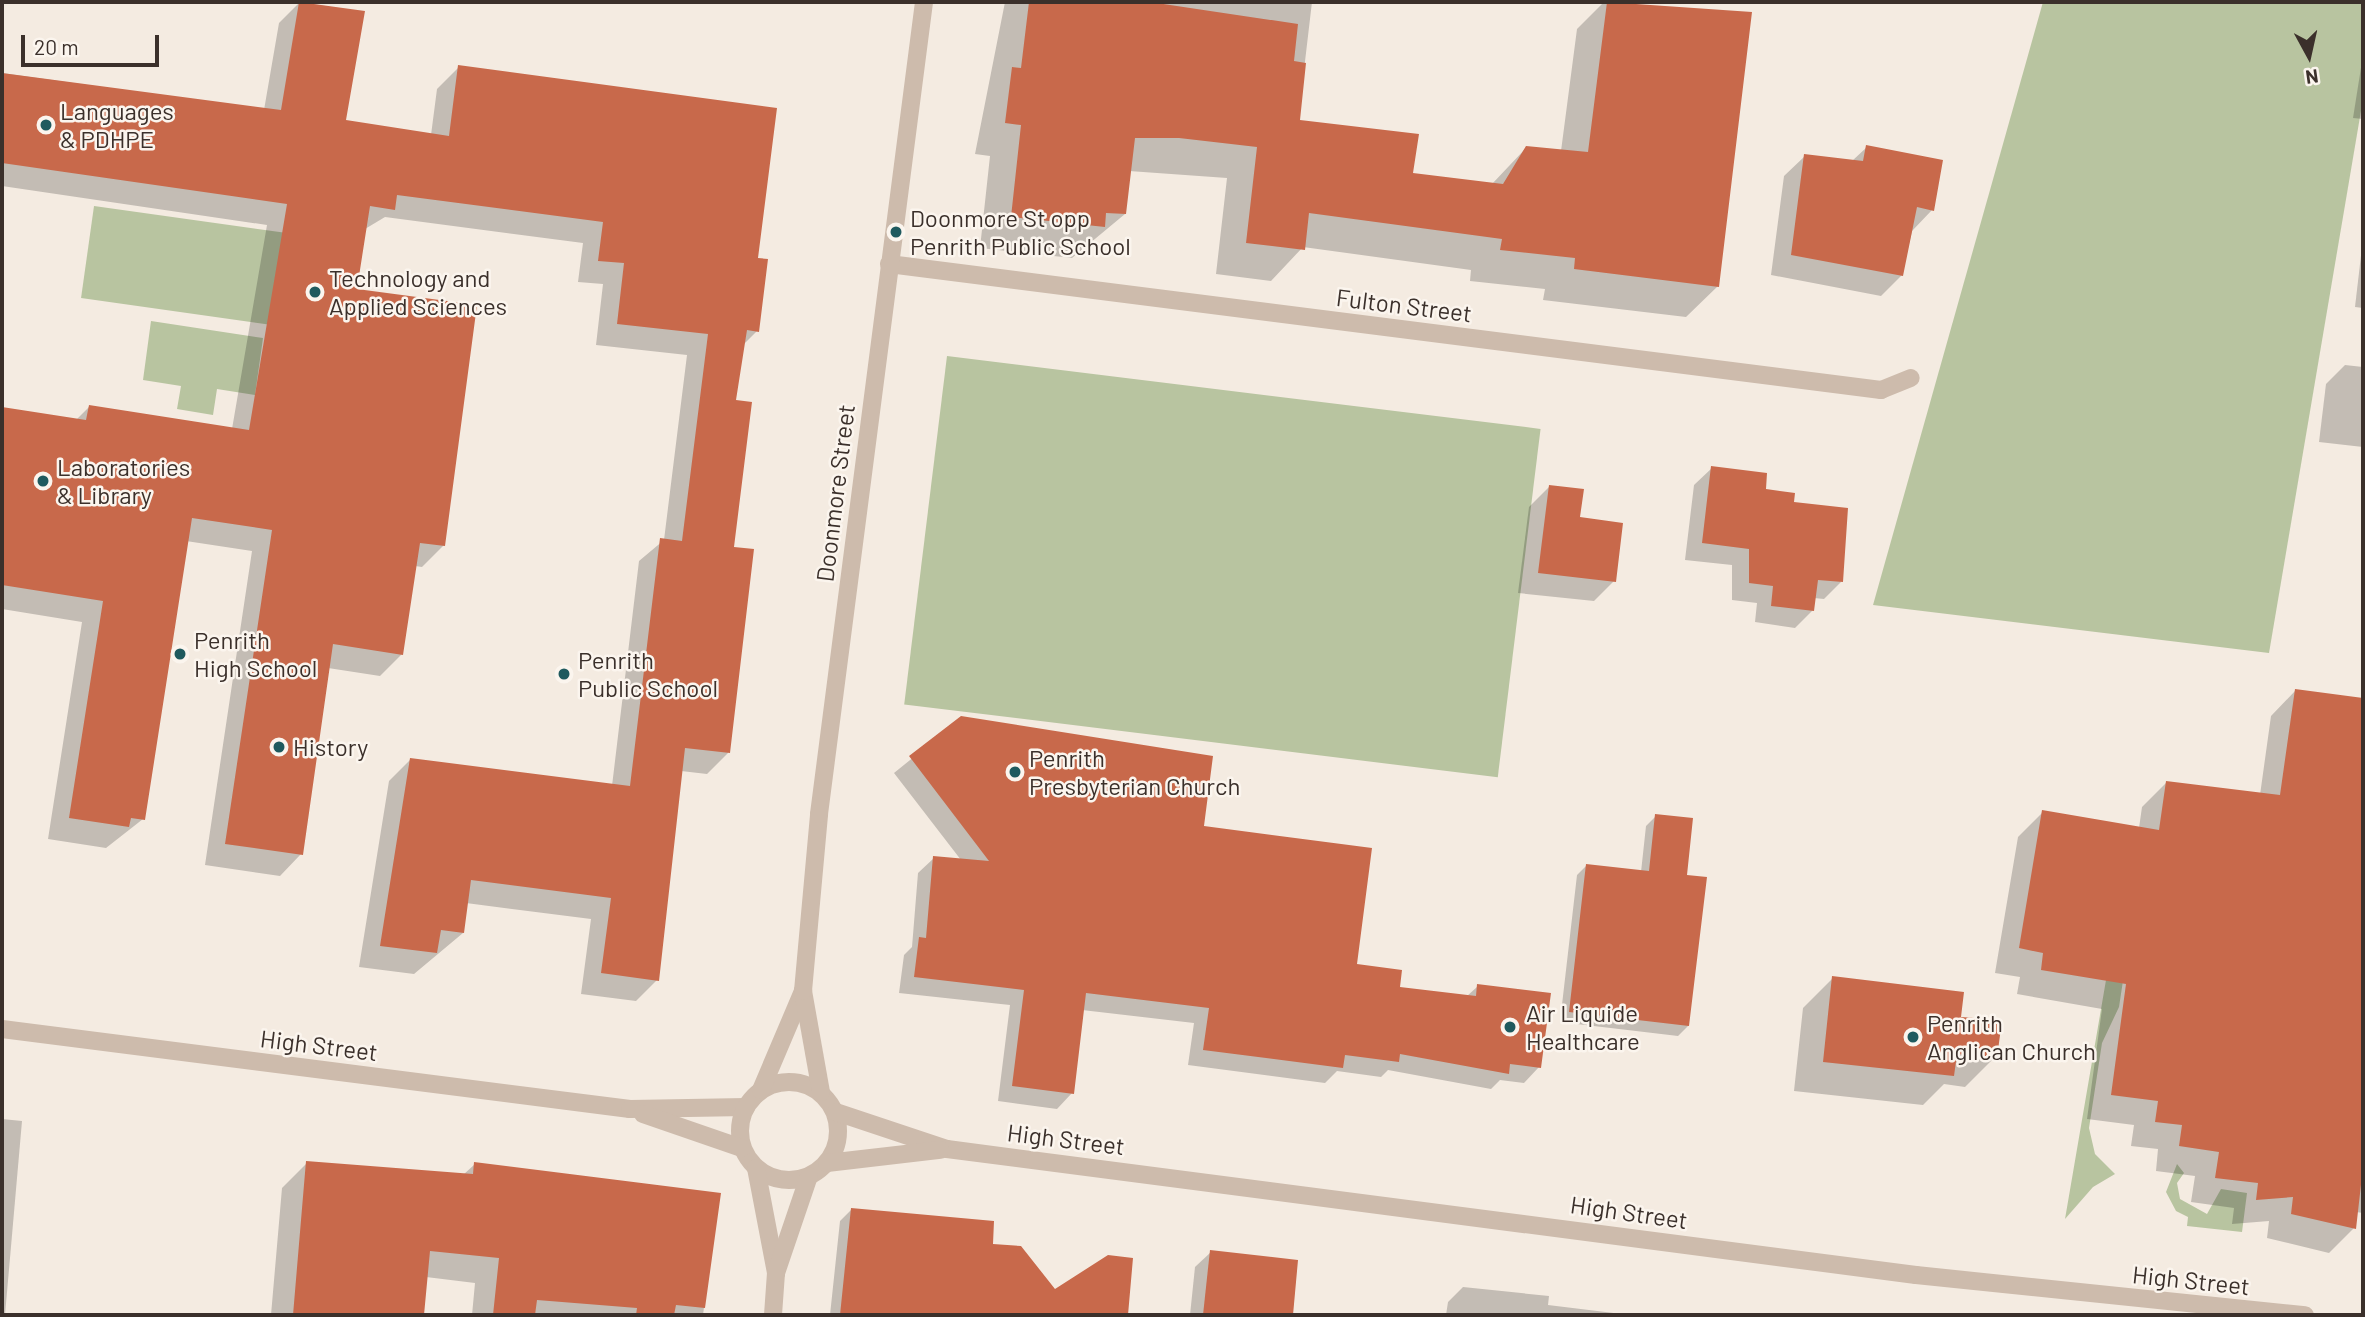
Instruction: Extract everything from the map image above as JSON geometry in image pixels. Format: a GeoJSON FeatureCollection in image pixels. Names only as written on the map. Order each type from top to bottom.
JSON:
{"type":"FeatureCollection","features":[{"type":"Feature","properties":{"kind":"street","name":"Doonmore Street"},"geometry":{"type":"LineString","coordinates":[[761,1090],[803,991],[888,264],[923,2]]}},
{"type":"Feature","properties":{"kind":"street","name":"Fulton Street"},"geometry":{"type":"LineString","coordinates":[[888,264],[1881,390],[1911,378]]}},
{"type":"Feature","properties":{"kind":"street","name":"Doonmore Street"},"geometry":{"type":"LineString","coordinates":[[803,991],[821,1092]]}},
{"type":"Feature","properties":{"kind":"street","name":"High Street"},"geometry":{"type":"LineString","coordinates":[[2,1029],[630,1109],[746,1107]]}},
{"type":"Feature","properties":{"kind":"street"},"geometry":{"type":"LineString","coordinates":[[756,1168],[780,1180],[809,1176],[827,1163],[838,1139],[836,1112],[821,1092],[791,1081],[761,1090],[746,1107],[742,1148],[756,1168],[776,1273]]}},
{"type":"Feature","properties":{"kind":"street","name":"High Street"},"geometry":{"type":"LineString","coordinates":[[630,1109],[742,1148]]}},
{"type":"Feature","properties":{"kind":"street","name":"High Street"},"geometry":{"type":"LineString","coordinates":[[836,1112],[947,1149],[1934,1277],[2305,1315]]}},
{"type":"Feature","properties":{"kind":"street","name":"High Street"},"geometry":{"type":"LineString","coordinates":[[827,1163],[947,1149]]}},
{"type":"Feature","properties":{"kind":"street"},"geometry":{"type":"LineString","coordinates":[[773,1315],[776,1273],[809,1176]]}},
{"type":"Feature","properties":{"kind":"green space"},"geometry":{"type":"Polygon","coordinates":[[[2043,2],[2363,2],[2363,99],[2269,653],[1873,605],[2043,2]]]}},
{"type":"Feature","properties":{"kind":"green space"},"geometry":{"type":"Polygon","coordinates":[[[94,206],[283,233],[270,325],[81,298],[94,206]]]}},
{"type":"Feature","properties":{"kind":"green space"},"geometry":{"type":"Polygon","coordinates":[[[151,321],[263,338],[255,395],[217,389],[213,415],[177,409],[181,386],[143,380],[151,321]]]}},
{"type":"Feature","properties":{"kind":"green space"},"geometry":{"type":"Polygon","coordinates":[[[947,356],[1541,429],[1498,777],[904,704],[947,356]]]}},
{"type":"Feature","properties":{"kind":"green space"},"geometry":{"type":"Polygon","coordinates":[[[2129,846],[2141,862],[2119,1007],[2102,1043],[2089,1128],[2095,1154],[2115,1174],[2093,1187],[2065,1219],[2129,846]]]}},
{"type":"Feature","properties":{"kind":"green space"},"geometry":{"type":"Polygon","coordinates":[[[2177,1164],[2184,1173],[2177,1183],[2180,1199],[2207,1214],[2221,1189],[2247,1193],[2242,1232],[2187,1226],[2188,1217],[2176,1211],[2166,1192],[2177,1164]]]}},
{"type":"Feature","properties":{"kind":"building"},"geometry":{"type":"Polygon","coordinates":[[[299,2],[365,11],[346,120],[449,136],[458,65],[777,108],[758,258],[768,259],[759,332],[747,330],[736,400],[752,402],[734,547],[754,549],[730,753],[685,748],[659,981],[601,973],[611,898],[471,880],[464,933],[441,930],[437,953],[380,946],[410,758],[630,786],[660,538],[682,541],[708,334],[617,324],[624,263],[598,261],[603,222],[397,195],[395,210],[370,206],[357,289],[477,305],[445,546],[420,543],[403,655],[333,644],[303,855],[225,844],[272,530],[192,518],[145,820],[131,818],[129,827],[69,818],[103,601],[2,585],[2,407],[86,420],[89,405],[249,430],[287,204],[2,163],[2,73],[281,110],[299,2]]]}},
{"type":"Feature","properties":{"kind":"building"},"geometry":{"type":"Polygon","coordinates":[[[1029,2],[1150,2],[1298,24],[1294,61],[1306,63],[1300,120],[1419,134],[1413,173],[1503,184],[1526,146],[1588,152],[1607,2],[1752,12],[1719,287],[1574,269],[1575,258],[1500,250],[1502,239],[1309,213],[1305,250],[1246,243],[1257,147],[1179,138],[1135,138],[1126,214],[1106,213],[1105,227],[1011,217],[1021,125],[1005,123],[1012,67],[1021,68],[1029,2]]]}},
{"type":"Feature","properties":{"kind":"building"},"geometry":{"type":"Polygon","coordinates":[[[1866,145],[1943,160],[1934,211],[1917,207],[1903,276],[1791,255],[1804,154],[1863,161],[1866,145]]]}},
{"type":"Feature","properties":{"kind":"building"},"geometry":{"type":"Polygon","coordinates":[[[1711,466],[1767,473],[1766,489],[1795,493],[1794,502],[1848,508],[1843,582],[1818,580],[1814,611],[1771,606],[1773,586],[1749,583],[1749,549],[1702,543],[1711,466]]]}},
{"type":"Feature","properties":{"kind":"building"},"geometry":{"type":"Polygon","coordinates":[[[1549,485],[1584,489],[1580,517],[1623,523],[1616,582],[1538,573],[1549,485]]]}},
{"type":"Feature","properties":{"kind":"building"},"geometry":{"type":"Polygon","coordinates":[[[2295,689],[2363,698],[2363,1167],[2356,1229],[2291,1214],[2293,1197],[2256,1200],[2258,1183],[2215,1178],[2219,1152],[2179,1146],[2182,1125],[2155,1122],[2158,1101],[2111,1095],[2126,984],[2041,970],[2043,953],[2019,948],[2042,810],[2159,830],[2166,781],[2280,795],[2295,689]]]}},
{"type":"Feature","properties":{"kind":"building"},"geometry":{"type":"Polygon","coordinates":[[[961,716],[1213,756],[1204,826],[1372,848],[1357,964],[1402,970],[1400,987],[1476,996],[1477,984],[1551,993],[1541,1068],[1510,1064],[1509,1074],[1400,1054],[1399,1062],[1345,1055],[1343,1068],[1203,1050],[1209,1008],[1086,993],[1074,1094],[1012,1086],[1024,990],[914,977],[919,937],[926,938],[933,856],[989,861],[909,756],[961,716]]]}},
{"type":"Feature","properties":{"kind":"building"},"geometry":{"type":"Polygon","coordinates":[[[1655,814],[1693,818],[1687,875],[1707,877],[1689,1026],[1569,1012],[1586,864],[1649,871],[1655,814]]]}},
{"type":"Feature","properties":{"kind":"building","name":"Penrith Anglican Church"},"geometry":{"type":"Polygon","coordinates":[[[1832,976],[1964,992],[1961,1017],[2002,1020],[1997,1058],[1957,1054],[1954,1076],[1823,1062],[1832,976]]]}},
{"type":"Feature","properties":{"kind":"building"},"geometry":{"type":"Polygon","coordinates":[[[306,1161],[473,1174],[474,1162],[721,1193],[705,1308],[676,1305],[674,1315],[636,1315],[637,1308],[537,1300],[535,1315],[493,1315],[499,1258],[430,1251],[424,1315],[293,1315],[306,1161]]]}},
{"type":"Feature","properties":{"kind":"building"},"geometry":{"type":"Polygon","coordinates":[[[851,1208],[994,1221],[993,1244],[1021,1246],[1055,1289],[1108,1255],[1133,1258],[1128,1315],[840,1315],[851,1208]]]}},
{"type":"Feature","properties":{"kind":"building"},"geometry":{"type":"Polygon","coordinates":[[[1210,1250],[1298,1260],[1293,1315],[1203,1315],[1210,1250]]]}},
{"type":"Feature","properties":{"kind":"place","name":"Languages & PDHPE"},"geometry":{"type":"Point","coordinates":[46,125]}},
{"type":"Feature","properties":{"kind":"place","name":"Doonmore St opp Penrith Public School"},"geometry":{"type":"Point","coordinates":[896,232]}},
{"type":"Feature","properties":{"kind":"place","name":"Technology and Applied Sciences"},"geometry":{"type":"Point","coordinates":[315,292]}},
{"type":"Feature","properties":{"kind":"place","name":"Laboratories & Library"},"geometry":{"type":"Point","coordinates":[43,481]}},
{"type":"Feature","properties":{"kind":"place","name":"Penrith High School"},"geometry":{"type":"Point","coordinates":[180,654]}},
{"type":"Feature","properties":{"kind":"place","name":"Penrith Public School"},"geometry":{"type":"Point","coordinates":[564,674]}},
{"type":"Feature","properties":{"kind":"place","name":"History"},"geometry":{"type":"Point","coordinates":[279,747]}},
{"type":"Feature","properties":{"kind":"place","name":"Penrith Presbyterian Church"},"geometry":{"type":"Point","coordinates":[1015,772]}},
{"type":"Feature","properties":{"kind":"place","name":"Air Liquide Healthcare"},"geometry":{"type":"Point","coordinates":[1510,1027]}},
{"type":"Feature","properties":{"kind":"place","name":"Penrith Anglican Church"},"geometry":{"type":"Point","coordinates":[1913,1037]}}]}
